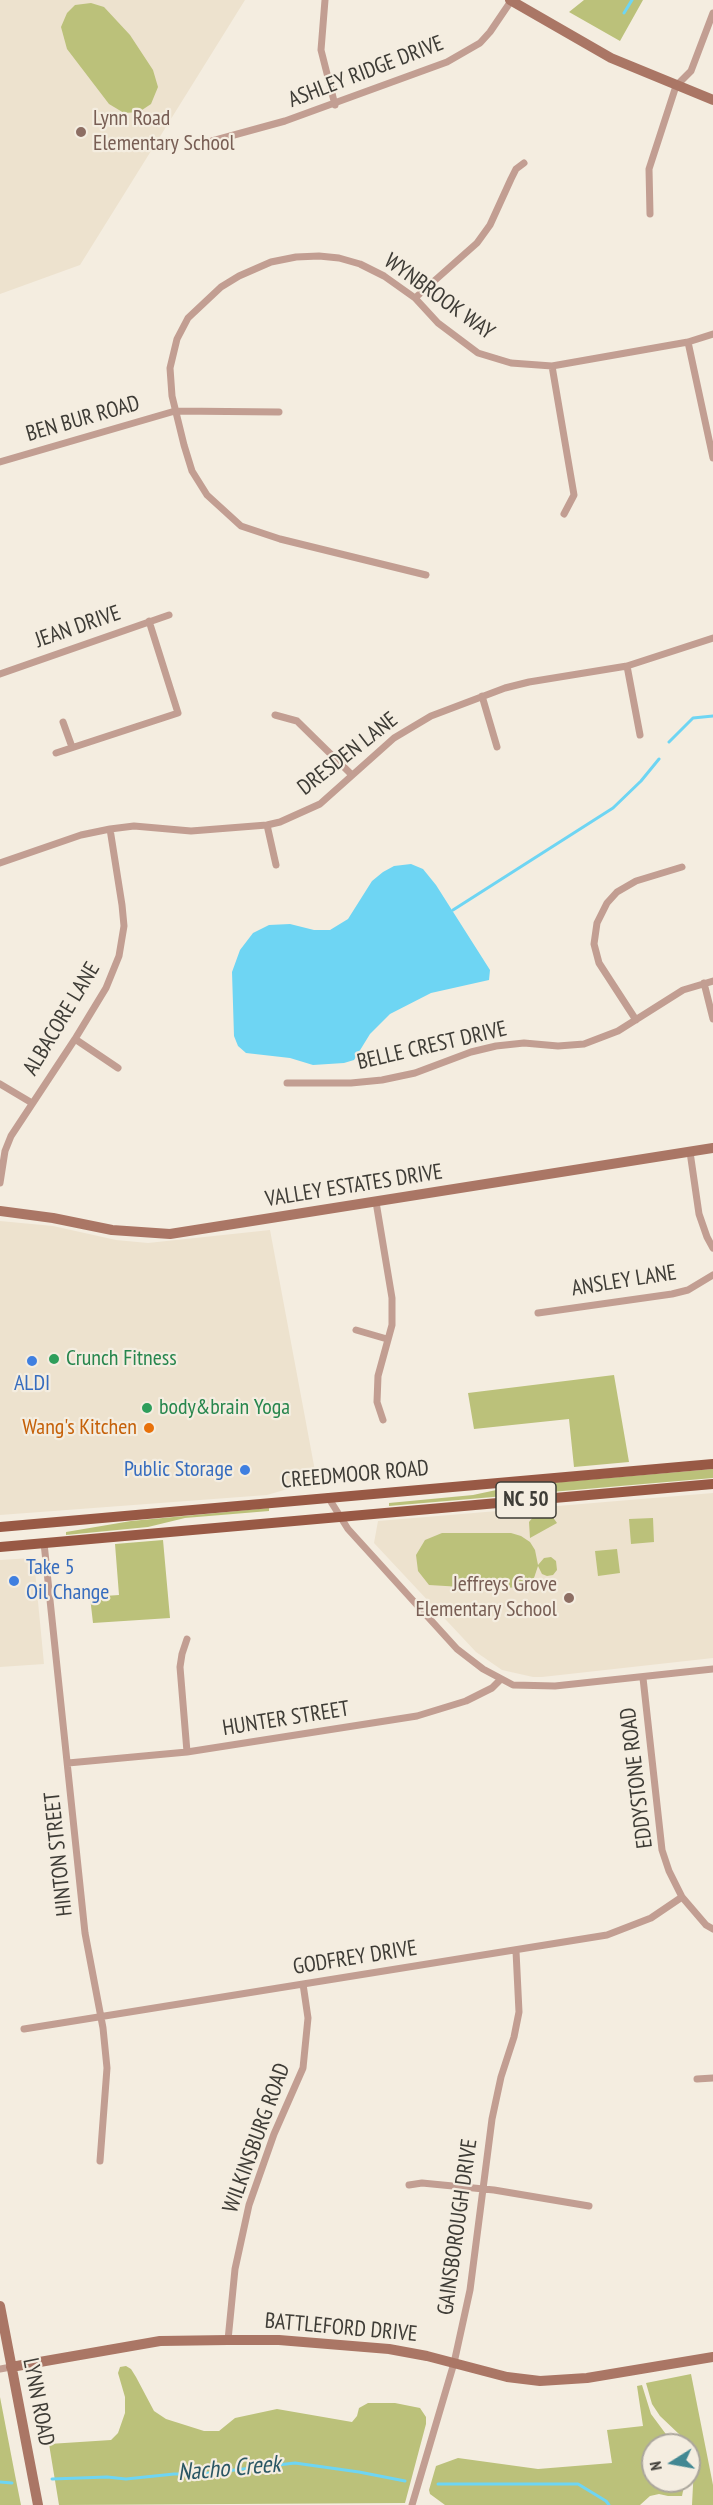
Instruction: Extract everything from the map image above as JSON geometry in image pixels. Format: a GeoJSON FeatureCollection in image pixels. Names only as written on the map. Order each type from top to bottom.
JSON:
{"type":"FeatureCollection","features":[{"type":"Feature","properties":{"kind":"main road","name":"CREEDMOOR ROAD"},"geometry":{"type":"LineString","coordinates":[[0,1527],[713,1464]]}},
{"type":"Feature","properties":{"kind":"main road","name":"CREEDMOOR ROAD"},"geometry":{"type":"LineString","coordinates":[[0,1547],[713,1484]]}},
{"type":"Feature","properties":{"kind":"street"},"geometry":{"type":"LineString","coordinates":[[325,0],[321,50],[335,105]]}},
{"type":"Feature","properties":{"kind":"street"},"geometry":{"type":"LineString","coordinates":[[510,0],[611,58],[713,100]]}},
{"type":"Feature","properties":{"kind":"street","name":"ASHLEY RIDGE DRIVE"},"geometry":{"type":"LineString","coordinates":[[212,141],[335,105],[447,62],[480,43],[490,32],[510,0]]}},
{"type":"Feature","properties":{"kind":"street"},"geometry":{"type":"LineString","coordinates":[[650,214],[649,169],[676,86],[691,71],[713,13]]}},
{"type":"Feature","properties":{"kind":"street"},"geometry":{"type":"LineString","coordinates":[[415,298],[477,243],[490,225],[516,169],[524,163]]}},
{"type":"Feature","properties":{"kind":"street","name":"WYNBROOK WAY"},"geometry":{"type":"LineString","coordinates":[[426,575],[311,547],[241,526],[207,495],[192,471],[175,411],[170,368],[177,339],[188,318],[221,287],[271,262],[296,256],[319,256],[360,264],[384,276],[415,298],[438,322],[478,353],[511,363],[552,366],[688,342],[713,334]]}},
{"type":"Feature","properties":{"kind":"street"},"geometry":{"type":"LineString","coordinates":[[688,342],[713,458]]}},
{"type":"Feature","properties":{"kind":"street"},"geometry":{"type":"LineString","coordinates":[[552,366],[574,495],[564,514]]}},
{"type":"Feature","properties":{"kind":"street","name":"BEN BUR ROAD"},"geometry":{"type":"LineString","coordinates":[[0,462],[175,411],[279,412]]}},
{"type":"Feature","properties":{"kind":"street","name":"JEAN DRIVE"},"geometry":{"type":"LineString","coordinates":[[0,674],[169,615]]}},
{"type":"Feature","properties":{"kind":"street"},"geometry":{"type":"LineString","coordinates":[[56,753],[178,712],[150,621]]}},
{"type":"Feature","properties":{"kind":"street","name":"DRESDEN LANE"},"geometry":{"type":"LineString","coordinates":[[0,863],[81,835],[110,828],[134,826],[191,831],[267,825],[310,809],[328,798],[410,727],[431,716],[482,696],[529,682],[627,666],[713,638]]}},
{"type":"Feature","properties":{"kind":"street"},"geometry":{"type":"LineString","coordinates":[[627,666],[640,735]]}},
{"type":"Feature","properties":{"kind":"street"},"geometry":{"type":"LineString","coordinates":[[482,696],[497,747]]}},
{"type":"Feature","properties":{"kind":"street"},"geometry":{"type":"LineString","coordinates":[[276,715],[297,721],[352,775]]}},
{"type":"Feature","properties":{"kind":"street"},"geometry":{"type":"LineString","coordinates":[[63,722],[72,747]]}},
{"type":"Feature","properties":{"kind":"street"},"geometry":{"type":"LineString","coordinates":[[267,825],[276,865]]}},
{"type":"Feature","properties":{"kind":"street","name":"ALBACORE LANE"},"geometry":{"type":"LineString","coordinates":[[0,1183],[5,1151],[32,1103],[75,1039],[109,981],[119,956],[122,940],[122,905],[110,828]]}},
{"type":"Feature","properties":{"kind":"street"},"geometry":{"type":"LineString","coordinates":[[636,1020],[599,963],[594,944],[597,923],[607,903],[617,892],[636,881],[682,867]]}},
{"type":"Feature","properties":{"kind":"street","name":"BELLE CREST DRIVE"},"geometry":{"type":"LineString","coordinates":[[287,1083],[351,1083],[382,1080],[415,1073],[471,1052],[496,1046],[524,1043],[558,1046],[584,1044],[618,1032],[683,990],[713,981]]}},
{"type":"Feature","properties":{"kind":"street"},"geometry":{"type":"LineString","coordinates":[[704,983],[713,1019]]}},
{"type":"Feature","properties":{"kind":"street"},"geometry":{"type":"LineString","coordinates":[[75,1039],[118,1068]]}},
{"type":"Feature","properties":{"kind":"street"},"geometry":{"type":"LineString","coordinates":[[0,1084],[32,1103]]}},
{"type":"Feature","properties":{"kind":"street","name":"VALLEY ESTATES DRIVE"},"geometry":{"type":"LineString","coordinates":[[0,1211],[53,1218],[112,1230],[161,1234],[713,1148]]}},
{"type":"Feature","properties":{"kind":"street"},"geometry":{"type":"LineString","coordinates":[[690,1152],[699,1214],[713,1248]]}},
{"type":"Feature","properties":{"kind":"street"},"geometry":{"type":"LineString","coordinates":[[376,1202],[392,1298],[392,1325],[378,1376],[377,1402],[383,1420]]}},
{"type":"Feature","properties":{"kind":"street"},"geometry":{"type":"LineString","coordinates":[[0,1205],[0,1211]]}},
{"type":"Feature","properties":{"kind":"street","name":"ANSLEY LANE"},"geometry":{"type":"LineString","coordinates":[[538,1314],[672,1294],[688,1290],[713,1275]]}},
{"type":"Feature","properties":{"kind":"street"},"geometry":{"type":"LineString","coordinates":[[356,1330],[387,1339]]}},
{"type":"Feature","properties":{"kind":"street"},"geometry":{"type":"LineString","coordinates":[[328,1497],[348,1529],[457,1648],[471,1662],[513,1685],[555,1686],[713,1669]]}},
{"type":"Feature","properties":{"kind":"street","name":"HINTON STREET"},"geometry":{"type":"LineString","coordinates":[[44,1543],[87,1952],[101,2015],[107,2068],[100,2161]]}},
{"type":"Feature","properties":{"kind":"street"},"geometry":{"type":"LineString","coordinates":[[187,1752],[180,1667],[182,1653],[188,1639]]}},
{"type":"Feature","properties":{"kind":"street","name":"EDDYSTONE ROAD"},"geometry":{"type":"LineString","coordinates":[[643,1678],[662,1850],[682,1897],[706,1925],[713,1929]]}},
{"type":"Feature","properties":{"kind":"street","name":"HUNTER STREET"},"geometry":{"type":"LineString","coordinates":[[68,1763],[187,1752],[417,1716],[466,1701],[492,1688],[501,1679]]}},
{"type":"Feature","properties":{"kind":"street","name":"GODFREY DRIVE"},"geometry":{"type":"LineString","coordinates":[[24,2029],[607,1935],[651,1918],[682,1897]]}},
{"type":"Feature","properties":{"kind":"street","name":"GAINSBOROUGH DRIVE"},"geometry":{"type":"LineString","coordinates":[[412,2505],[454,2363],[476,2259],[492,2119],[519,2012],[516,1951]]}},
{"type":"Feature","properties":{"kind":"street","name":"WILKINSBURG ROAD"},"geometry":{"type":"LineString","coordinates":[[228,2340],[235,2269],[249,2205],[274,2134],[303,2068],[308,2018],[303,1984]]}},
{"type":"Feature","properties":{"kind":"street"},"geometry":{"type":"LineString","coordinates":[[697,2079],[713,2078]]}},
{"type":"Feature","properties":{"kind":"street"},"geometry":{"type":"LineString","coordinates":[[408,2184],[422,2183],[483,2189],[589,2206]]}},
{"type":"Feature","properties":{"kind":"street","name":"LYNN ROAD"},"geometry":{"type":"LineString","coordinates":[[0,2306],[6,2368],[38,2505]]}},
{"type":"Feature","properties":{"kind":"street","name":"BATTLEFORD DRIVE"},"geometry":{"type":"LineString","coordinates":[[6,2368],[160,2342],[228,2340],[279,2340],[389,2349],[427,2356],[507,2377],[540,2381],[587,2378],[713,2357]]}},
{"type":"Feature","properties":{"kind":"shaded area","name":"Lynn Road Elementary School"},"geometry":{"type":"Polygon","coordinates":[[[0,0],[245,0],[80,265],[0,294],[0,0]]]}},
{"type":"Feature","properties":{"kind":"shaded area"},"geometry":{"type":"Polygon","coordinates":[[[0,1221],[53,1226],[116,1240],[148,1243],[270,1230],[318,1487],[291,1488],[267,1495],[0,1515],[0,1221]]]}},
{"type":"Feature","properties":{"kind":"shaded area","name":"Jeffreys Grove Elementary School"},"geometry":{"type":"Polygon","coordinates":[[[713,1493],[713,1658],[542,1677],[502,1670],[476,1652],[374,1543],[378,1521],[713,1493]]]}},
{"type":"Feature","properties":{"kind":"shaded area"},"geometry":{"type":"Polygon","coordinates":[[[31,1558],[34,1560],[44,1664],[0,1667],[0,1560],[31,1558]]]}},
{"type":"Feature","properties":{"kind":"green space"},"geometry":{"type":"Polygon","coordinates":[[[584,0],[643,0],[620,41],[569,12],[584,0]]]}},
{"type":"Feature","properties":{"kind":"green space"},"geometry":{"type":"Polygon","coordinates":[[[91,3],[104,7],[130,35],[153,70],[158,87],[151,104],[139,112],[124,113],[109,104],[67,49],[61,27],[67,13],[75,5],[91,3]]]}},
{"type":"Feature","properties":{"kind":"green space"},"geometry":{"type":"Polygon","coordinates":[[[614,1375],[629,1462],[574,1467],[569,1419],[474,1429],[468,1393],[614,1375]]]}},
{"type":"Feature","properties":{"kind":"green space"},"geometry":{"type":"Polygon","coordinates":[[[713,1469],[713,1478],[389,1506],[389,1503],[473,1495],[515,1486],[713,1469]]]}},
{"type":"Feature","properties":{"kind":"green space"},"geometry":{"type":"Polygon","coordinates":[[[269,1508],[269,1511],[185,1518],[148,1527],[66,1535],[66,1532],[131,1521],[269,1508]]]}},
{"type":"Feature","properties":{"kind":"green space"},"geometry":{"type":"Polygon","coordinates":[[[542,1514],[552,1516],[557,1523],[530,1538],[529,1522],[534,1516],[542,1514]]]}},
{"type":"Feature","properties":{"kind":"green space"},"geometry":{"type":"Polygon","coordinates":[[[653,1518],[654,1542],[631,1544],[629,1519],[653,1518]]]}},
{"type":"Feature","properties":{"kind":"green space"},"geometry":{"type":"Polygon","coordinates":[[[442,1533],[511,1533],[521,1536],[530,1542],[535,1550],[538,1565],[544,1558],[551,1557],[556,1561],[557,1570],[553,1575],[547,1576],[542,1574],[538,1566],[534,1578],[518,1587],[495,1589],[429,1585],[418,1571],[416,1555],[425,1540],[442,1533]]]}},
{"type":"Feature","properties":{"kind":"green space"},"geometry":{"type":"Polygon","coordinates":[[[163,1540],[170,1618],[93,1623],[90,1597],[119,1595],[115,1544],[163,1540]]]}},
{"type":"Feature","properties":{"kind":"green space"},"geometry":{"type":"Polygon","coordinates":[[[617,1549],[620,1573],[598,1576],[595,1551],[617,1549]]]}},
{"type":"Feature","properties":{"kind":"green space"},"geometry":{"type":"Polygon","coordinates":[[[126,2366],[136,2377],[154,2411],[166,2419],[204,2431],[219,2431],[235,2418],[277,2409],[352,2422],[359,2408],[368,2403],[395,2403],[420,2408],[426,2417],[426,2424],[405,2503],[59,2505],[49,2444],[111,2440],[118,2433],[125,2413],[125,2397],[118,2373],[120,2367],[126,2366]]]}},
{"type":"Feature","properties":{"kind":"green space"},"geometry":{"type":"Polygon","coordinates":[[[691,2374],[713,2485],[713,2505],[692,2505],[693,2493],[701,2493],[701,2433],[678,2433],[660,2416],[652,2404],[646,2383],[691,2374]]]}},
{"type":"Feature","properties":{"kind":"green space"},"geometry":{"type":"Polygon","coordinates":[[[642,2385],[651,2414],[665,2433],[641,2433],[641,2493],[683,2493],[682,2496],[659,2494],[650,2496],[640,2505],[445,2505],[430,2494],[429,2490],[436,2466],[458,2458],[538,2469],[612,2463],[607,2430],[643,2426],[637,2386],[642,2385]]]}},
{"type":"Feature","properties":{"kind":"green space"},"geometry":{"type":"Polygon","coordinates":[[[0,2397],[15,2475],[21,2505],[0,2505],[0,2397]]]}},
{"type":"Feature","properties":{"kind":"water"},"geometry":{"type":"Polygon","coordinates":[[[411,864],[423,869],[436,885],[490,970],[489,980],[431,993],[390,1014],[370,1034],[354,1060],[344,1063],[313,1065],[290,1058],[246,1053],[238,1046],[234,1036],[232,972],[240,950],[253,933],[269,925],[290,924],[314,930],[330,930],[348,919],[372,881],[383,872],[394,866],[411,864]]]}},
{"type":"Feature","properties":{"kind":"waterway"},"geometry":{"type":"LineString","coordinates":[[624,13],[632,0]]}},
{"type":"Feature","properties":{"kind":"waterway"},"geometry":{"type":"LineString","coordinates":[[669,742],[693,718],[713,716]]}},
{"type":"Feature","properties":{"kind":"waterway"},"geometry":{"type":"LineString","coordinates":[[453,910],[613,808],[641,781],[659,759]]}},
{"type":"Feature","properties":{"kind":"waterway","name":"Nacho Creek"},"geometry":{"type":"LineString","coordinates":[[52,2479],[107,2477],[126,2479],[200,2474],[295,2463],[405,2481]]}},
{"type":"Feature","properties":{"kind":"waterway","name":"Nacho Creek"},"geometry":{"type":"LineString","coordinates":[[0,2482],[12,2483]]}},
{"type":"Feature","properties":{"kind":"waterway","name":"Nacho Creek"},"geometry":{"type":"LineString","coordinates":[[438,2484],[578,2484],[609,2505]]}},
{"type":"Feature","properties":{"kind":"place","name":"Lynn Road Elementary School"},"geometry":{"type":"Point","coordinates":[81,132]}},
{"type":"Feature","properties":{"kind":"place","name":"Crunch Fitness"},"geometry":{"type":"Point","coordinates":[54,1359]}},
{"type":"Feature","properties":{"kind":"place","name":"ALDI"},"geometry":{"type":"Point","coordinates":[32,1361]}},
{"type":"Feature","properties":{"kind":"place","name":"body&brain Yoga"},"geometry":{"type":"Point","coordinates":[147,1408]}},
{"type":"Feature","properties":{"kind":"place","name":"Wang's Kitchen"},"geometry":{"type":"Point","coordinates":[149,1428]}},
{"type":"Feature","properties":{"kind":"place","name":"Public Storage"},"geometry":{"type":"Point","coordinates":[245,1470]}},
{"type":"Feature","properties":{"kind":"place","name":"Take 5 Oil Change"},"geometry":{"type":"Point","coordinates":[14,1581]}},
{"type":"Feature","properties":{"kind":"place","name":"Jeffreys Grove Elementary School"},"geometry":{"type":"Point","coordinates":[569,1598]}}]}
